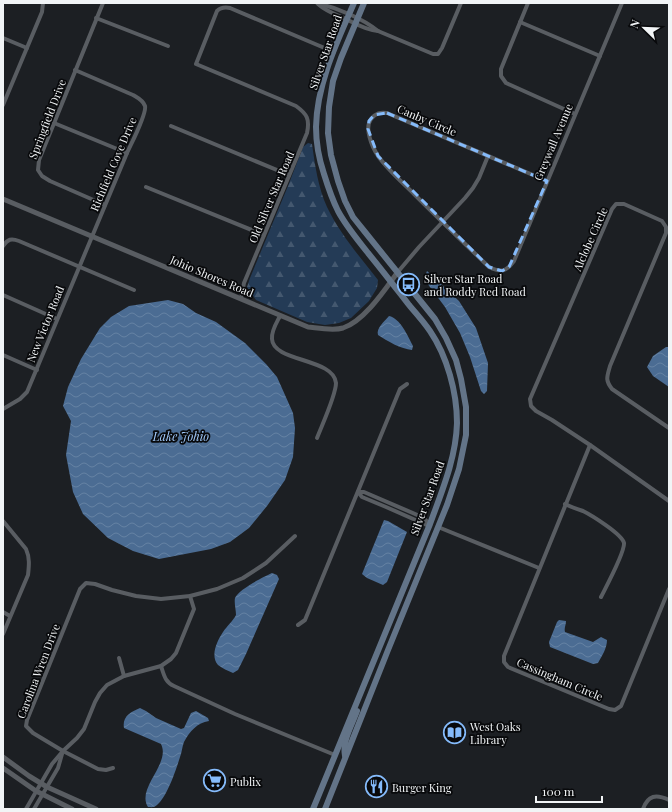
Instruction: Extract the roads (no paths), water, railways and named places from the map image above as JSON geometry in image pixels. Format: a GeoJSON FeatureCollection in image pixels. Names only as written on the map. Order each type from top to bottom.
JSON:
{"type":"FeatureCollection","features":[{"type":"Feature","properties":{"kind":"main road","name":"Silver Star Road"},"geometry":{"type":"LineString","coordinates":[[313,809],[446,481],[453,457],[457,422],[450,374],[442,353],[430,331],[350,231],[330,192],[317,147],[316,126],[319,101],[324,79],[354,3]]}},
{"type":"Feature","properties":{"kind":"main road","name":"Silver Star Road"},"geometry":{"type":"LineString","coordinates":[[325,809],[447,505],[460,469],[466,435],[466,407],[461,379],[456,360],[446,338],[435,319],[353,217],[345,201],[338,181],[328,133],[329,107],[333,81],[364,3]]}},
{"type":"Feature","properties":{"kind":"main road"},"geometry":{"type":"LineString","coordinates":[[438,528],[436,515],[449,484],[454,466],[453,457]]}},
{"type":"Feature","properties":{"kind":"main road"},"geometry":{"type":"LineString","coordinates":[[414,586],[410,584],[428,541],[431,531],[429,525]]}},
{"type":"Feature","properties":{"kind":"main road"},"geometry":{"type":"LineString","coordinates":[[346,756],[344,750],[345,743],[369,681],[367,676]]}},
{"type":"Feature","properties":{"kind":"street"},"geometry":{"type":"LineString","coordinates":[[4,102],[42,12],[43,3]]}},
{"type":"Feature","properties":{"kind":"street","name":"Springfield Drive"},"geometry":{"type":"LineString","coordinates":[[103,3],[39,160],[38,170],[42,176],[50,181],[105,205]]}},
{"type":"Feature","properties":{"kind":"street"},"geometry":{"type":"LineString","coordinates":[[317,3],[326,5],[371,30],[378,31],[433,54],[438,54],[442,48],[461,3]]}},
{"type":"Feature","properties":{"kind":"street"},"geometry":{"type":"LineString","coordinates":[[528,3],[501,68],[502,76],[506,84],[575,114]]}},
{"type":"Feature","properties":{"kind":"street","name":"Greywall Avenue"},"geometry":{"type":"LineString","coordinates":[[489,267],[502,271],[509,267],[514,261],[622,3]]}},
{"type":"Feature","properties":{"kind":"street","name":"Old Silver Star Road"},"geometry":{"type":"LineString","coordinates":[[241,299],[244,283],[307,133],[309,124],[306,115],[296,106],[196,64],[217,11],[222,7],[230,8],[334,52]]}},
{"type":"Feature","properties":{"kind":"street"},"geometry":{"type":"LineString","coordinates":[[96,18],[168,46]]}},
{"type":"Feature","properties":{"kind":"street"},"geometry":{"type":"LineString","coordinates":[[520,22],[600,56]]}},
{"type":"Feature","properties":{"kind":"street"},"geometry":{"type":"LineString","coordinates":[[3,38],[27,48]]}},
{"type":"Feature","properties":{"kind":"street","name":"Richfield Cove Drive"},"geometry":{"type":"LineString","coordinates":[[75,70],[133,95],[142,100],[145,107],[144,114],[92,236]]}},
{"type":"Feature","properties":{"kind":"street","name":"Canby Circle"},"geometry":{"type":"LineString","coordinates":[[489,267],[389,169],[378,156],[372,144],[368,129],[369,121],[374,115],[380,112],[387,113],[547,181]]}},
{"type":"Feature","properties":{"kind":"street"},"geometry":{"type":"LineString","coordinates":[[54,123],[127,153]]}},
{"type":"Feature","properties":{"kind":"street"},"geometry":{"type":"LineString","coordinates":[[171,126],[289,175]]}},
{"type":"Feature","properties":{"kind":"street"},"geometry":{"type":"LineString","coordinates":[[397,273],[419,246],[473,188],[488,156]]}},
{"type":"Feature","properties":{"kind":"street"},"geometry":{"type":"LineString","coordinates":[[146,187],[264,235]]}},
{"type":"Feature","properties":{"kind":"street","name":"Johio Shores Road"},"geometry":{"type":"LineString","coordinates":[[3,199],[308,327],[325,329],[342,328],[356,321],[368,310],[397,273]]}},
{"type":"Feature","properties":{"kind":"street","name":"Alclobe Circle"},"geometry":{"type":"LineString","coordinates":[[590,445],[536,411],[531,406],[530,399],[612,209],[616,204],[624,204],[662,221],[666,227],[666,233],[610,366],[608,384],[612,389],[669,428]]}},
{"type":"Feature","properties":{"kind":"street","name":"New Victor Road"},"geometry":{"type":"LineString","coordinates":[[3,409],[20,399],[27,392],[92,236]]}},
{"type":"Feature","properties":{"kind":"street"},"geometry":{"type":"LineString","coordinates":[[3,246],[7,241],[12,239],[134,290]]}},
{"type":"Feature","properties":{"kind":"street"},"geometry":{"type":"LineString","coordinates":[[3,295],[57,319]]}},
{"type":"Feature","properties":{"kind":"street"},"geometry":{"type":"LineString","coordinates":[[280,316],[273,331],[272,338],[274,346],[280,351],[324,368],[332,374],[336,382],[335,393],[317,438]]}},
{"type":"Feature","properties":{"kind":"street"},"geometry":{"type":"LineString","coordinates":[[3,355],[37,370]]}},
{"type":"Feature","properties":{"kind":"street"},"geometry":{"type":"LineString","coordinates":[[298,625],[305,620],[400,389],[408,384]]}},
{"type":"Feature","properties":{"kind":"street"},"geometry":{"type":"LineString","coordinates":[[590,445],[669,501]]}},
{"type":"Feature","properties":{"kind":"street","name":"Cassingham Circle"},"geometry":{"type":"LineString","coordinates":[[590,445],[504,656],[504,662],[508,667],[609,709],[615,710],[621,706],[669,589]]}},
{"type":"Feature","properties":{"kind":"street"},"geometry":{"type":"LineString","coordinates":[[358,492],[364,492],[422,517],[429,525]]}},
{"type":"Feature","properties":{"kind":"street"},"geometry":{"type":"LineString","coordinates":[[358,492],[362,497],[429,525]]}},
{"type":"Feature","properties":{"kind":"street"},"geometry":{"type":"LineString","coordinates":[[565,504],[583,511],[596,519],[619,536],[624,542],[623,552],[601,597]]}},
{"type":"Feature","properties":{"kind":"street"},"geometry":{"type":"LineString","coordinates":[[393,510],[395,505]]}},
{"type":"Feature","properties":{"kind":"street"},"geometry":{"type":"LineString","coordinates":[[3,521],[26,549],[29,565],[28,575],[3,634]]}},
{"type":"Feature","properties":{"kind":"street"},"geometry":{"type":"LineString","coordinates":[[438,528],[539,568]]}},
{"type":"Feature","properties":{"kind":"street"},"geometry":{"type":"LineString","coordinates":[[26,809],[52,764],[84,729],[100,693],[108,685],[124,676],[161,666],[171,660],[176,653],[194,609],[190,596],[216,590],[244,578],[266,563],[295,536]]}},
{"type":"Feature","properties":{"kind":"street","name":"Carolina Wren Drive"},"geometry":{"type":"LineString","coordinates":[[63,752],[26,726],[27,720],[80,589],[86,583],[95,584],[136,596],[161,599],[190,596]]}},
{"type":"Feature","properties":{"kind":"street"},"geometry":{"type":"LineString","coordinates":[[3,612],[10,616]]}},
{"type":"Feature","properties":{"kind":"street"},"geometry":{"type":"LineString","coordinates":[[118,658],[124,676]]}},
{"type":"Feature","properties":{"kind":"street"},"geometry":{"type":"LineString","coordinates":[[161,666],[169,683],[235,714],[335,755]]}},
{"type":"Feature","properties":{"kind":"street"},"geometry":{"type":"LineString","coordinates":[[63,752],[98,769],[106,770],[113,768]]}},
{"type":"Feature","properties":{"kind":"street"},"geometry":{"type":"LineString","coordinates":[[34,809],[58,768],[63,752]]}},
{"type":"Feature","properties":{"kind":"street"},"geometry":{"type":"LineString","coordinates":[[3,757],[47,787],[96,809]]}},
{"type":"Feature","properties":{"kind":"street"},"geometry":{"type":"LineString","coordinates":[[52,764],[58,768]]}},
{"type":"Feature","properties":{"kind":"street"},"geometry":{"type":"LineString","coordinates":[[3,768],[36,791],[72,809]]}},
{"type":"Feature","properties":{"kind":"street"},"geometry":{"type":"LineString","coordinates":[[643,809],[649,799],[656,796],[664,797],[669,800]]}},
{"type":"Feature","properties":{"kind":"water"},"geometry":{"type":"Polygon","coordinates":[[[427,271],[459,301],[476,328],[488,363],[487,391],[484,394],[481,391],[470,357],[460,333],[445,307],[424,279],[427,271]]]}},
{"type":"Feature","properties":{"kind":"water","name":"Lake Johio"},"geometry":{"type":"Polygon","coordinates":[[[168,300],[183,304],[196,313],[216,322],[245,343],[266,364],[277,377],[293,413],[295,428],[293,457],[285,480],[249,528],[230,542],[211,549],[159,559],[133,551],[108,538],[83,514],[73,492],[66,455],[71,421],[63,406],[68,387],[81,359],[100,328],[111,317],[129,306],[168,300]]]}},
{"type":"Feature","properties":{"kind":"water"},"geometry":{"type":"Polygon","coordinates":[[[389,316],[397,320],[403,328],[413,346],[412,350],[399,346],[378,335],[379,327],[389,316]]]}},
{"type":"Feature","properties":{"kind":"water"},"geometry":{"type":"Polygon","coordinates":[[[666,347],[669,347],[669,387],[653,376],[647,367],[653,356],[666,347]]]}},
{"type":"Feature","properties":{"kind":"water"},"geometry":{"type":"Polygon","coordinates":[[[384,520],[407,532],[387,582],[383,585],[367,578],[362,574],[384,520]]]}},
{"type":"Feature","properties":{"kind":"water"},"geometry":{"type":"Polygon","coordinates":[[[272,573],[277,575],[279,579],[246,654],[238,670],[233,673],[218,665],[214,653],[215,648],[223,632],[236,615],[235,598],[237,595],[251,584],[272,573]]]}},
{"type":"Feature","properties":{"kind":"water"},"geometry":{"type":"Polygon","coordinates":[[[559,620],[566,621],[565,632],[593,642],[601,637],[607,640],[603,655],[598,663],[593,664],[550,647],[549,642],[559,620]]]}},
{"type":"Feature","properties":{"kind":"water"},"geometry":{"type":"Polygon","coordinates":[[[140,708],[156,718],[181,729],[184,728],[191,713],[196,711],[208,718],[209,721],[197,726],[186,738],[168,790],[161,801],[156,806],[152,807],[148,807],[146,792],[162,760],[163,752],[161,744],[124,728],[124,721],[128,715],[140,708]]]}},
{"type":"Feature","properties":{"kind":"place","name":"Silver Star Road and Roddy Red Road"},"geometry":{"type":"Point","coordinates":[409,284]}},
{"type":"Feature","properties":{"kind":"place","name":"West Oaks Library"},"geometry":{"type":"Point","coordinates":[454,732]}},
{"type":"Feature","properties":{"kind":"place","name":"Publix"},"geometry":{"type":"Point","coordinates":[215,781]}},
{"type":"Feature","properties":{"kind":"place","name":"Burger King"},"geometry":{"type":"Point","coordinates":[377,787]}}]}
